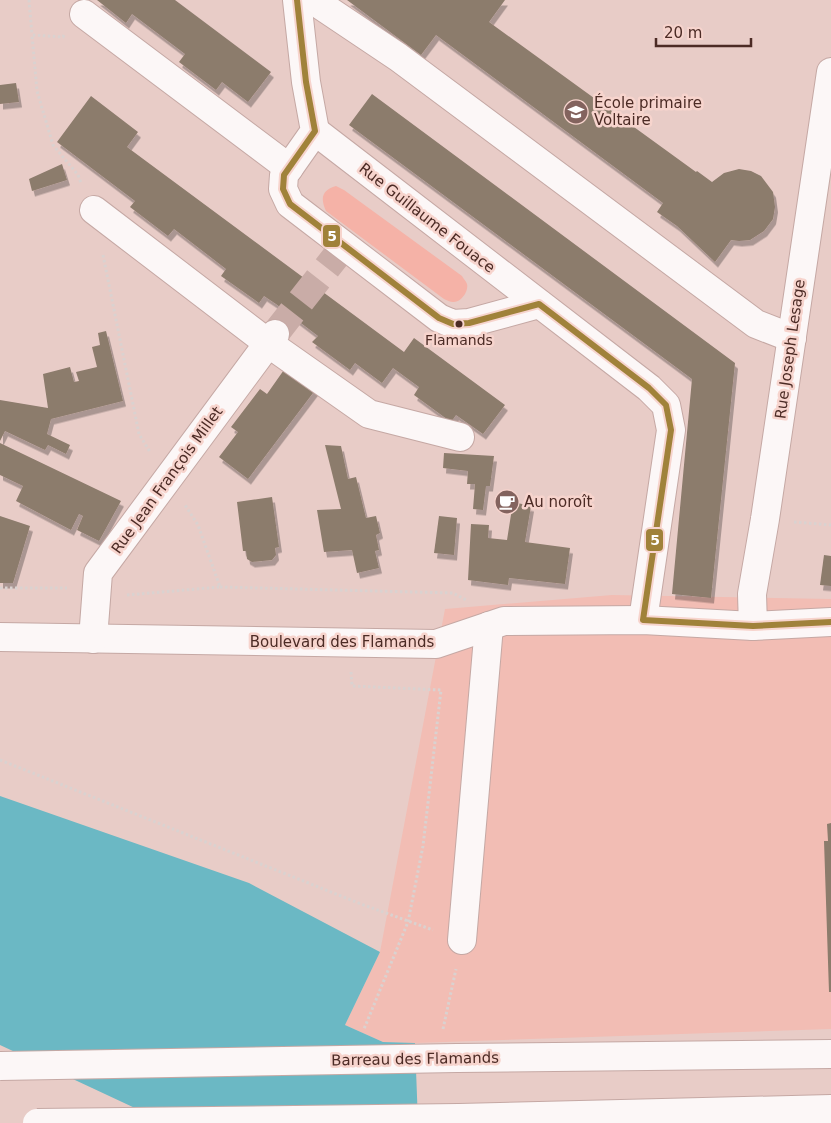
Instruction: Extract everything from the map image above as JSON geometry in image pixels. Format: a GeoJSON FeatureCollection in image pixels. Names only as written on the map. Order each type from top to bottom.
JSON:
{"type":"FeatureCollection","features":[{"type":"Feature","properties":{"kind":"main road"},"geometry":{"type":"LineString","coordinates":[[297,0],[306,82],[315,132],[284,175],[283,189],[290,204],[439,318],[453,324],[469,323],[539,304]]}},
{"type":"Feature","properties":{"kind":"main road"},"geometry":{"type":"LineString","coordinates":[[313,0],[398,57],[756,324],[792,338]]}},
{"type":"Feature","properties":{"kind":"main road"},"geometry":{"type":"LineString","coordinates":[[84,14],[289,168]]}},
{"type":"Feature","properties":{"kind":"main road","name":"Rue Joseph Lesage"},"geometry":{"type":"LineString","coordinates":[[753,626],[752,594],[765,519],[831,72]]}},
{"type":"Feature","properties":{"kind":"main road","name":"Rue Guillaume Fouace"},"geometry":{"type":"LineString","coordinates":[[315,132],[649,388],[666,405],[671,430],[643,620]]}},
{"type":"Feature","properties":{"kind":"main road"},"geometry":{"type":"LineString","coordinates":[[94,210],[272,338],[369,414],[460,437]]}},
{"type":"Feature","properties":{"kind":"main road","name":"Rue Jean François Millet"},"geometry":{"type":"LineString","coordinates":[[93,639],[98,573],[272,338]]}},
{"type":"Feature","properties":{"kind":"main road","name":"Boulevard des Flamands"},"geometry":{"type":"LineString","coordinates":[[0,637],[436,644],[497,624],[643,620],[753,626],[831,622]]}},
{"type":"Feature","properties":{"kind":"main road"},"geometry":{"type":"LineString","coordinates":[[462,940],[497,624]]}},
{"type":"Feature","properties":{"kind":"main road","name":"Barreau des Flamands"},"geometry":{"type":"LineString","coordinates":[[0,1066],[831,1054]]}},
{"type":"Feature","properties":{"kind":"main road"},"geometry":{"type":"LineString","coordinates":[[37,1123],[459,1118],[831,1109]]}},
{"type":"Feature","properties":{"kind":"path"},"geometry":{"type":"LineString","coordinates":[[29,0],[32,35]]}},
{"type":"Feature","properties":{"kind":"path"},"geometry":{"type":"LineString","coordinates":[[789,522],[831,525]]}},
{"type":"Feature","properties":{"kind":"path"},"geometry":{"type":"LineString","coordinates":[[220,587],[453,593],[497,624]]}},
{"type":"Feature","properties":{"kind":"path"},"geometry":{"type":"LineString","coordinates":[[352,643],[352,686],[441,690],[424,846],[408,922],[364,1030]]}},
{"type":"Feature","properties":{"kind":"path"},"geometry":{"type":"LineString","coordinates":[[0,760],[408,922]]}},
{"type":"Feature","properties":{"kind":"shaded area"},"geometry":{"type":"Polygon","coordinates":[[[336,186],[462,276],[467,283],[467,290],[464,296],[456,302],[444,299],[326,211],[323,202],[325,192],[336,186]]]}},
{"type":"Feature","properties":{"kind":"shaded area"},"geometry":{"type":"Polygon","coordinates":[[[612,595],[831,599],[831,1029],[415,1043],[383,1042],[345,1025],[380,952],[445,609],[612,595]]]}},
{"type":"Feature","properties":{"kind":"water"},"geometry":{"type":"Polygon","coordinates":[[[0,796],[249,883],[380,952],[345,1025],[383,1042],[415,1043],[418,1123],[167,1123],[0,1045],[0,796]]]}},
{"type":"Feature","properties":{"kind":"building"},"geometry":{"type":"Polygon","coordinates":[[[97,0],[175,0],[271,72],[248,102],[222,82],[216,90],[179,62],[185,54],[132,14],[126,23],[97,0]]]}},
{"type":"Feature","properties":{"kind":"building","name":"École primaire Voltaire"},"geometry":{"type":"Polygon","coordinates":[[[347,0],[505,0],[489,22],[712,182],[724,173],[739,169],[751,171],[761,176],[773,192],[775,207],[773,219],[764,231],[750,240],[731,240],[715,262],[677,226],[657,212],[663,203],[436,35],[421,55],[347,0]]]}},
{"type":"Feature","properties":{"kind":"building"},"geometry":{"type":"Polygon","coordinates":[[[16,83],[19,102],[0,104],[0,85],[16,83]]]}},
{"type":"Feature","properties":{"kind":"building"},"geometry":{"type":"Polygon","coordinates":[[[372,94],[735,363],[711,598],[672,594],[692,379],[349,125],[372,94]]]}},
{"type":"Feature","properties":{"kind":"building"},"geometry":{"type":"Polygon","coordinates":[[[91,96],[138,132],[127,147],[404,352],[414,338],[505,405],[483,434],[456,415],[451,422],[414,395],[419,387],[393,368],[382,383],[355,363],[350,370],[312,342],[318,336],[276,304],[264,296],[259,303],[221,276],[226,269],[174,229],[168,236],[130,207],[135,201],[57,142],[91,96]]]}},
{"type":"Feature","properties":{"kind":"building"},"geometry":{"type":"Polygon","coordinates":[[[62,164],[67,180],[32,191],[29,179],[62,164]]]}},
{"type":"Feature","properties":{"kind":"building"},"geometry":{"type":"Polygon","coordinates":[[[106,331],[123,401],[51,419],[47,434],[70,445],[66,454],[48,445],[45,450],[5,431],[0,441],[0,400],[48,408],[43,374],[70,367],[74,382],[79,381],[76,372],[97,367],[92,347],[100,345],[98,333],[106,331]]]}},
{"type":"Feature","properties":{"kind":"building"},"geometry":{"type":"Polygon","coordinates":[[[286,367],[316,389],[248,479],[219,457],[238,432],[231,427],[260,389],[267,394],[286,367]]]}},
{"type":"Feature","properties":{"kind":"building"},"geometry":{"type":"Polygon","coordinates":[[[0,443],[121,501],[99,541],[77,530],[83,516],[79,514],[71,530],[16,501],[23,486],[0,475],[0,443]]]}},
{"type":"Feature","properties":{"kind":"building"},"geometry":{"type":"Polygon","coordinates":[[[325,445],[341,446],[348,479],[356,477],[366,518],[376,516],[380,533],[376,535],[379,550],[375,551],[379,568],[357,573],[352,550],[324,552],[317,510],[341,509],[325,445]]]}},
{"type":"Feature","properties":{"kind":"building"},"geometry":{"type":"Polygon","coordinates":[[[444,453],[494,456],[490,486],[486,486],[483,510],[473,509],[475,484],[467,484],[468,471],[443,468],[444,453]]]}},
{"type":"Feature","properties":{"kind":"building"},"geometry":{"type":"Polygon","coordinates":[[[272,497],[279,547],[275,548],[276,555],[272,560],[252,562],[247,559],[246,551],[243,551],[237,502],[272,497]]]}},
{"type":"Feature","properties":{"kind":"building"},"geometry":{"type":"Polygon","coordinates":[[[513,502],[531,506],[525,542],[570,548],[565,584],[509,578],[508,585],[468,580],[471,524],[489,525],[488,538],[507,540],[513,502]]]}},
{"type":"Feature","properties":{"kind":"building"},"geometry":{"type":"Polygon","coordinates":[[[0,516],[30,526],[13,583],[0,583],[0,516]]]}},
{"type":"Feature","properties":{"kind":"building"},"geometry":{"type":"Polygon","coordinates":[[[439,516],[457,518],[454,555],[434,553],[439,516]]]}},
{"type":"Feature","properties":{"kind":"building"},"geometry":{"type":"Polygon","coordinates":[[[824,555],[831,556],[831,586],[820,585],[824,555]]]}},
{"type":"Feature","properties":{"kind":"building"},"geometry":{"type":"Polygon","coordinates":[[[831,823],[831,992],[829,992],[824,841],[828,841],[827,824],[831,823]]]}},
{"type":"Feature","properties":{"kind":"tunnel"},"geometry":{"type":"LineString","coordinates":[[275,334],[344,246]]}},
{"type":"Feature","properties":{"kind":"transit line","name":"5"},"geometry":{"type":"LineString","coordinates":[[297,0],[306,82],[315,131],[284,175],[283,189],[290,204],[439,318],[453,324],[469,323],[539,304],[649,388],[666,405],[671,430],[643,620],[753,626],[831,622]]}},
{"type":"Feature","properties":{"kind":"place","name":"École primaire Voltaire"},"geometry":{"type":"Point","coordinates":[576,112]}},
{"type":"Feature","properties":{"kind":"place","name":"Flamands"},"geometry":{"type":"Point","coordinates":[459,324]}},
{"type":"Feature","properties":{"kind":"place","name":"Au noroît"},"geometry":{"type":"Point","coordinates":[507,502]}}]}
